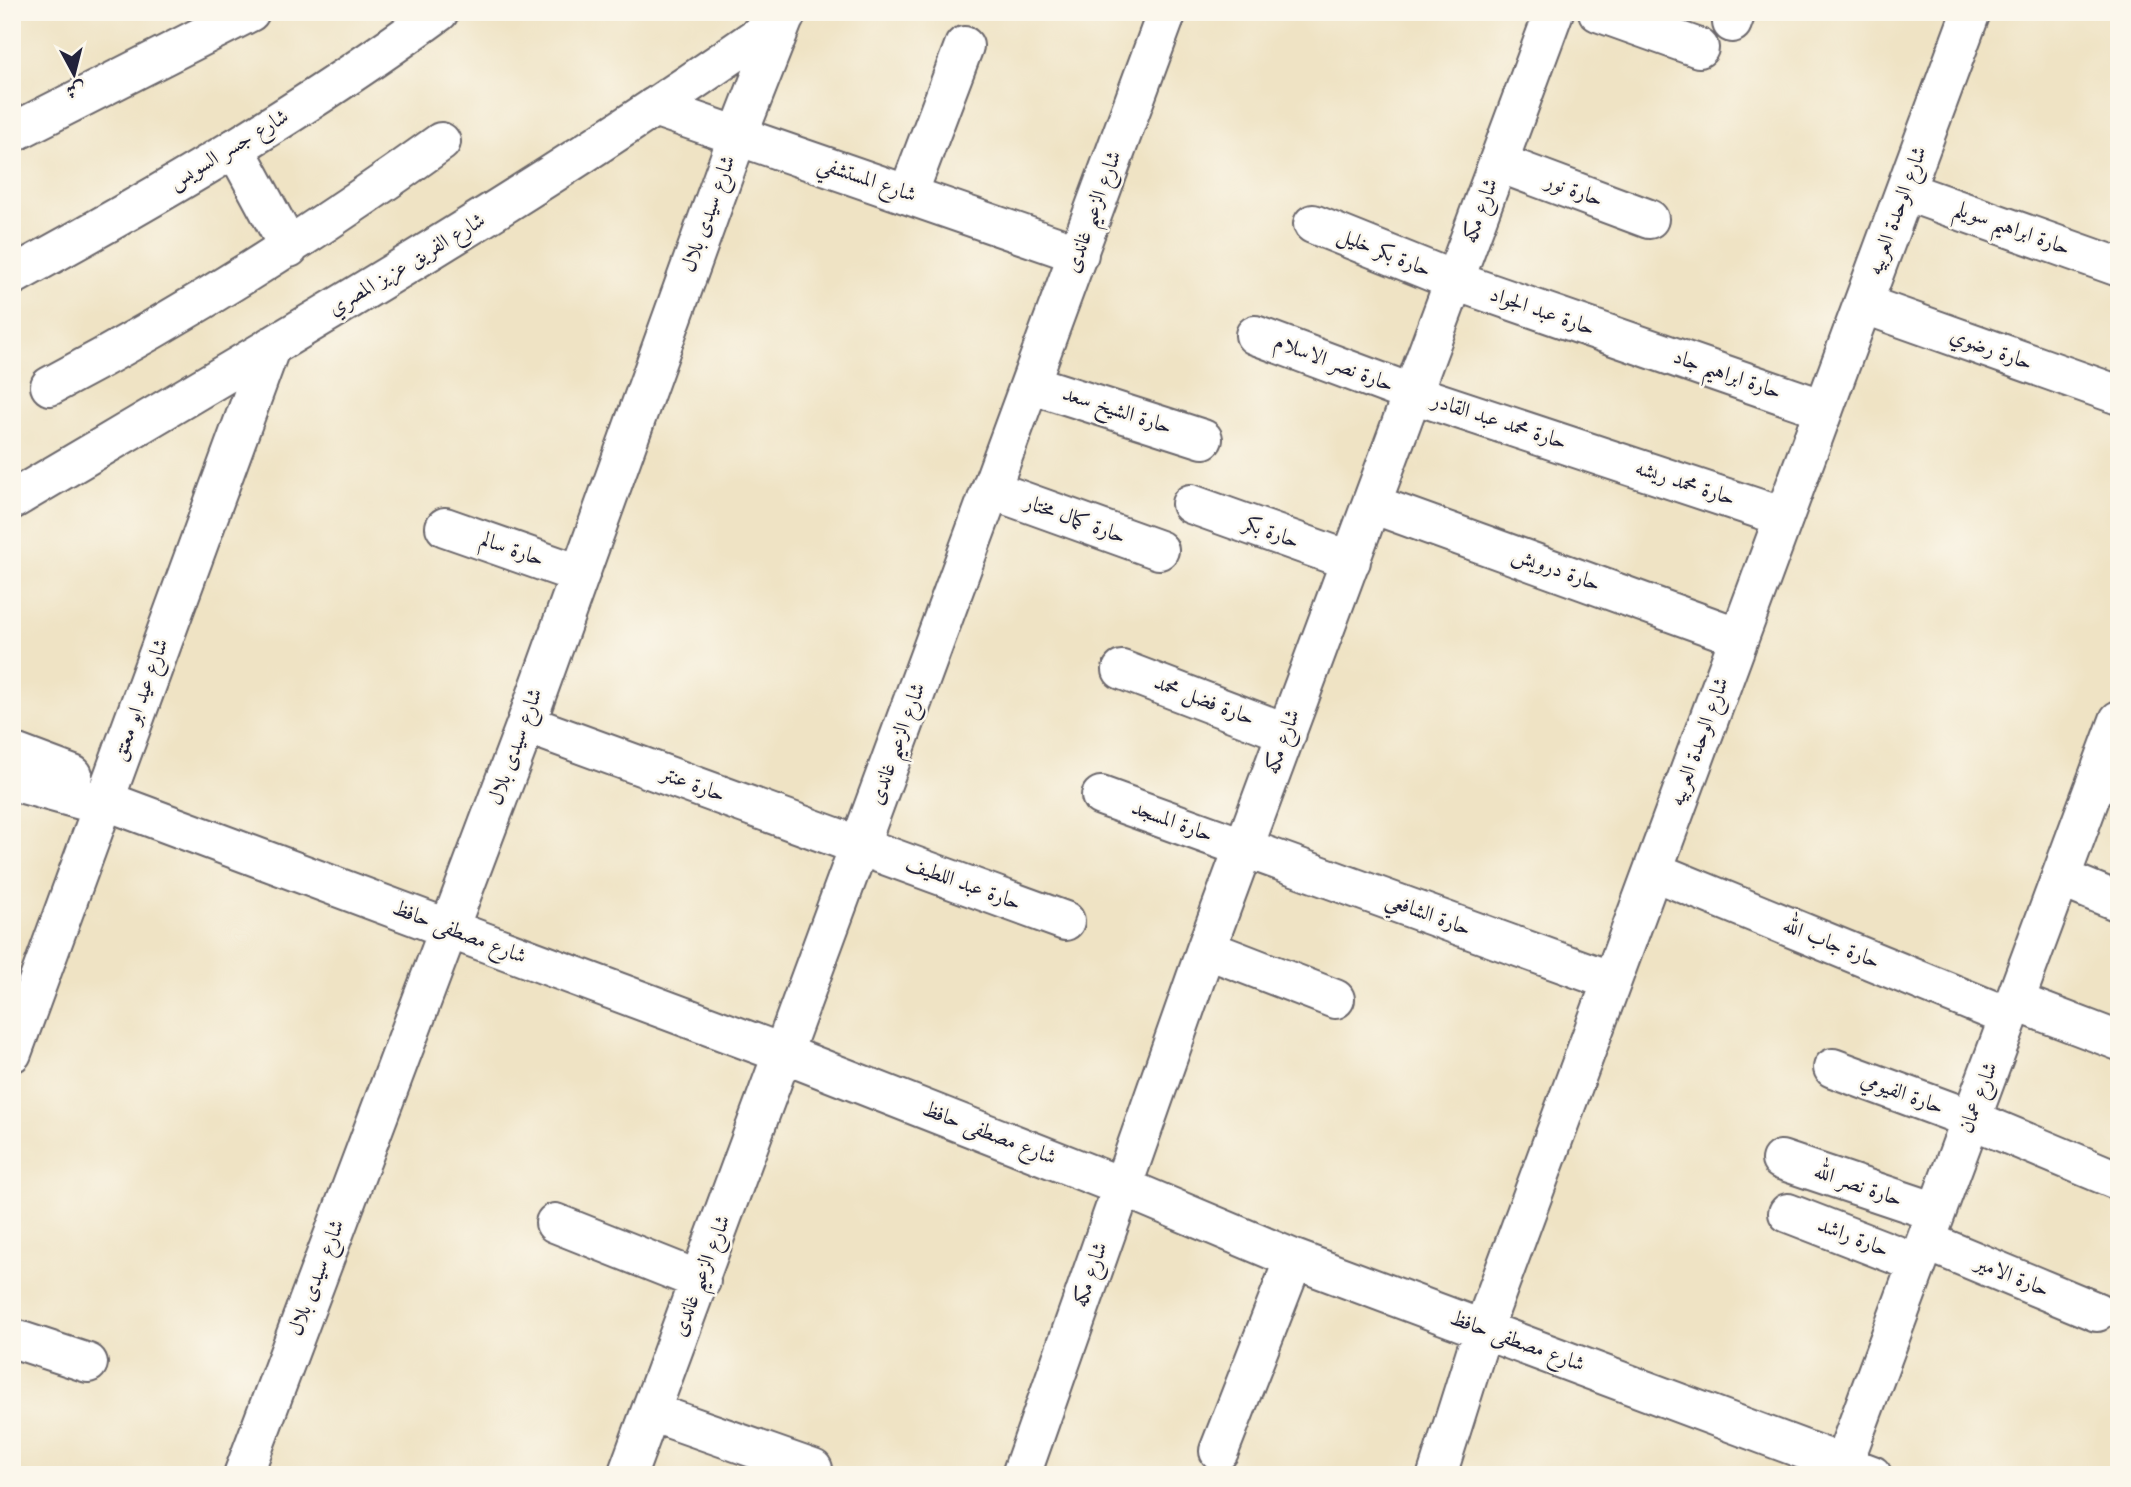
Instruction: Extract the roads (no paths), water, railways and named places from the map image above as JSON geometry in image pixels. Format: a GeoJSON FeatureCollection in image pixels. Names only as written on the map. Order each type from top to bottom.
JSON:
{"type":"FeatureCollection","features":[{"type":"Feature","properties":{"kind":"street"},"geometry":{"type":"LineString","coordinates":[[12,133],[250,12]]}},
{"type":"Feature","properties":{"kind":"street","name":"شارع جسر السويس"},"geometry":{"type":"LineString","coordinates":[[12,276],[317,97],[439,12]]}},
{"type":"Feature","properties":{"kind":"street","name":"شارع الزعيم غاندى"},"geometry":{"type":"LineString","coordinates":[[627,1475],[1167,12]]}},
{"type":"Feature","properties":{"kind":"street","name":"شارع مكه"},"geometry":{"type":"LineString","coordinates":[[1022,1474],[1206,949],[1555,12]]}},
{"type":"Feature","properties":{"kind":"street"},"geometry":{"type":"LineString","coordinates":[[1598,12],[1699,48]]}},
{"type":"Feature","properties":{"kind":"street","name":"شارع الوحدة العربيه"},"geometry":{"type":"LineString","coordinates":[[1437,1475],[1483,1329],[1972,12]]}},
{"type":"Feature","properties":{"kind":"street","name":"شارع الفريق عزيز المصري"},"geometry":{"type":"LineString","coordinates":[[12,500],[429,253],[654,107],[788,15]]}},
{"type":"Feature","properties":{"kind":"street","name":"شارع سيدى بلال"},"geometry":{"type":"LineString","coordinates":[[243,1475],[526,724],[738,135],[788,15]]}},
{"type":"Feature","properties":{"kind":"street"},"geometry":{"type":"LineString","coordinates":[[908,194],[964,46]]}},
{"type":"Feature","properties":{"kind":"street","name":"شارع المستشفي"},"geometry":{"type":"LineString","coordinates":[[654,107],[1079,254]]}},
{"type":"Feature","properties":{"kind":"street"},"geometry":{"type":"LineString","coordinates":[[50,386],[177,316],[289,248],[441,142]]}},
{"type":"Feature","properties":{"kind":"street"},"geometry":{"type":"LineString","coordinates":[[234,148],[289,248]]}},
{"type":"Feature","properties":{"kind":"street","name":"حارة نور"},"geometry":{"type":"LineString","coordinates":[[1499,163],[1649,219]]}},
{"type":"Feature","properties":{"kind":"street","name":"حارة ابراهيم سويلم"},"geometry":{"type":"LineString","coordinates":[[1905,191],[2119,267]]}},
{"type":"Feature","properties":{"kind":"street","name":"حارة بكر خليل"},"geometry":{"type":"LineString","coordinates":[[1313,224],[1455,281]]}},
{"type":"Feature","properties":{"kind":"street","name":"حارة عبد الجواد"},"geometry":{"type":"LineString","coordinates":[[1455,281],[1629,342]]}},
{"type":"Feature","properties":{"kind":"street","name":"حارة رضوي"},"geometry":{"type":"LineString","coordinates":[[1863,304],[2119,396]]}},
{"type":"Feature","properties":{"kind":"street","name":"حارة نصر الاسلام"},"geometry":{"type":"LineString","coordinates":[[1255,335],[1413,394]]}},
{"type":"Feature","properties":{"kind":"street","name":"حارة ابراهيم جاد"},"geometry":{"type":"LineString","coordinates":[[1629,342],[1824,409]]}},
{"type":"Feature","properties":{"kind":"street","name":"شارع عيد ابو معتق"},"geometry":{"type":"LineString","coordinates":[[12,1053],[271,346]]}},
{"type":"Feature","properties":{"kind":"street","name":"حارة الشيخ سعد"},"geometry":{"type":"LineString","coordinates":[[1031,384],[1203,439]]}},
{"type":"Feature","properties":{"kind":"street","name":"حارة محمد عبد القادر"},"geometry":{"type":"LineString","coordinates":[[1413,394],[1586,451]]}},
{"type":"Feature","properties":{"kind":"street","name":"حارة محمد ريشه"},"geometry":{"type":"LineString","coordinates":[[1586,451],[1784,517]]}},
{"type":"Feature","properties":{"kind":"street","name":"حارة كمال مختار"},"geometry":{"type":"LineString","coordinates":[[992,491],[1159,550]]}},
{"type":"Feature","properties":{"kind":"street","name":"حارة بكر"},"geometry":{"type":"LineString","coordinates":[[1191,504],[1351,561]]}},
{"type":"Feature","properties":{"kind":"street","name":"حارة درويش"},"geometry":{"type":"LineString","coordinates":[[1372,504],[1740,637]]}},
{"type":"Feature","properties":{"kind":"street","name":"حارة سالم"},"geometry":{"type":"LineString","coordinates":[[445,527],[579,574]]}},
{"type":"Feature","properties":{"kind":"street","name":"حارة فضل محمد"},"geometry":{"type":"LineString","coordinates":[[1122,670],[1287,733]]}},
{"type":"Feature","properties":{"kind":"street","name":"شارع عمان"},"geometry":{"type":"LineString","coordinates":[[1851,1471],[1926,1239],[2061,878],[2108,780],[2119,720]]}},
{"type":"Feature","properties":{"kind":"street","name":"حارة عنتر"},"geometry":{"type":"LineString","coordinates":[[526,724],[861,846]]}},
{"type":"Feature","properties":{"kind":"street","name":"شارع مصطفى حافظ"},"geometry":{"type":"LineString","coordinates":[[12,752],[86,782],[104,800]]}},
{"type":"Feature","properties":{"kind":"street","name":"شارع مصطفى حافظ"},"geometry":{"type":"LineString","coordinates":[[12,781],[81,800],[104,800],[784,1054],[1123,1186],[1294,1259],[1851,1471]]}},
{"type":"Feature","properties":{"kind":"street","name":"حارة المسجد"},"geometry":{"type":"LineString","coordinates":[[1101,796],[1244,848]]}},
{"type":"Feature","properties":{"kind":"street","name":"حارة عبد اللطيف"},"geometry":{"type":"LineString","coordinates":[[861,846],[1065,921]]}},
{"type":"Feature","properties":{"kind":"street","name":"حارة الشافعي"},"geometry":{"type":"LineString","coordinates":[[1244,848],[1612,981]]}},
{"type":"Feature","properties":{"kind":"street","name":"حارة جاب الله"},"geometry":{"type":"LineString","coordinates":[[1653,871],[2012,1009],[2119,1041]]}},
{"type":"Feature","properties":{"kind":"street"},"geometry":{"type":"LineString","coordinates":[[2061,878],[2119,902]]}},
{"type":"Feature","properties":{"kind":"street"},"geometry":{"type":"LineString","coordinates":[[1206,949],[1335,999]]}},
{"type":"Feature","properties":{"kind":"street","name":"حارة الفيومي"},"geometry":{"type":"LineString","coordinates":[[1833,1068],[1971,1119],[2119,1181]]}},
{"type":"Feature","properties":{"kind":"street","name":"حارة نصر الله"},"geometry":{"type":"LineString","coordinates":[[1781,1160],[1926,1239]]}},
{"type":"Feature","properties":{"kind":"street","name":"حارة راشد"},"geometry":{"type":"LineString","coordinates":[[1788,1213],[1926,1239]]}},
{"type":"Feature","properties":{"kind":"street"},"geometry":{"type":"LineString","coordinates":[[555,1223],[701,1280]]}},
{"type":"Feature","properties":{"kind":"street","name":"حارة الامير"},"geometry":{"type":"LineString","coordinates":[[1926,1239],[2097,1312]]}},
{"type":"Feature","properties":{"kind":"street"},"geometry":{"type":"LineString","coordinates":[[1219,1451],[1294,1259]]}},
{"type":"Feature","properties":{"kind":"street"},"geometry":{"type":"LineString","coordinates":[[12,1338],[88,1363]]}},
{"type":"Feature","properties":{"kind":"street"},"geometry":{"type":"LineString","coordinates":[[651,1412],[813,1469]]}}]}
